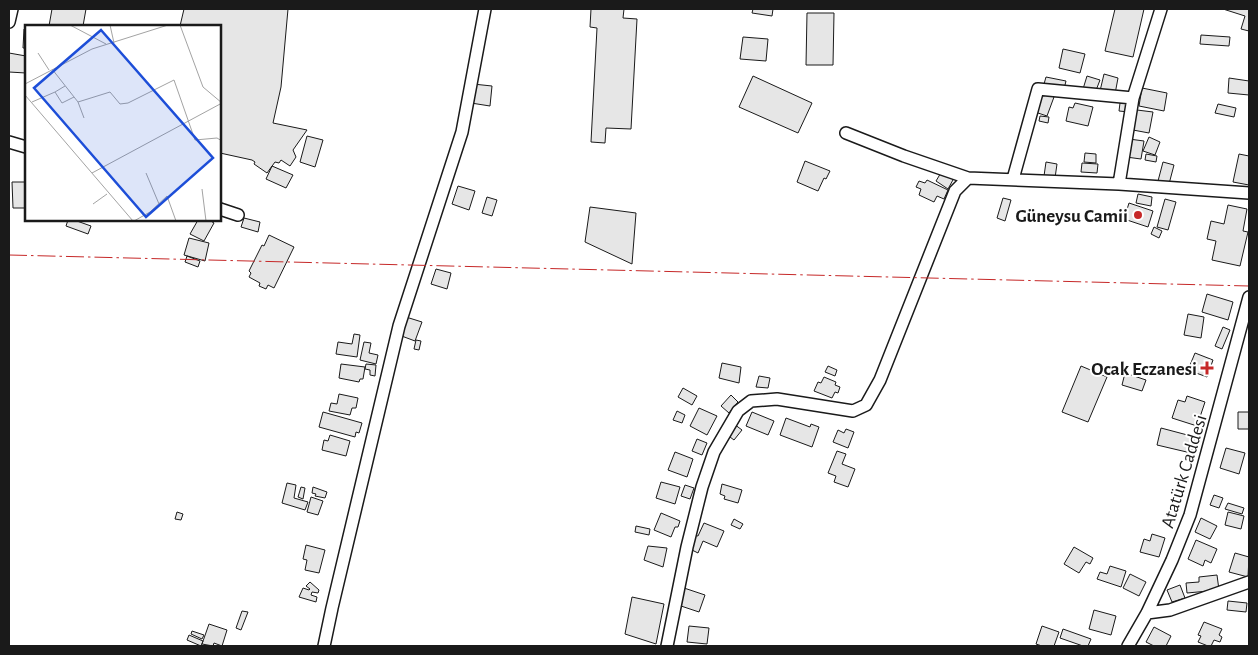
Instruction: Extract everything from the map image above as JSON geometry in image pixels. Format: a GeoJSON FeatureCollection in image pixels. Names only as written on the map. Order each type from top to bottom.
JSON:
{"type":"FeatureCollection","features":[{"type":"Feature","properties":{"kind":"street"},"geometry":{"type":"LineString","coordinates":[[9,22],[12,9]]}},
{"type":"Feature","properties":{"kind":"street"},"geometry":{"type":"LineString","coordinates":[[324,646],[399,326],[462,132],[485,9]]}},
{"type":"Feature","properties":{"kind":"street"},"geometry":{"type":"LineString","coordinates":[[1119,184],[1133,98],[1161,9]]}},
{"type":"Feature","properties":{"kind":"street"},"geometry":{"type":"LineString","coordinates":[[1012,179],[1038,89],[1133,98]]}},
{"type":"Feature","properties":{"kind":"street"},"geometry":{"type":"LineString","coordinates":[[846,133],[904,156],[968,178],[1119,184],[1249,193]]}},
{"type":"Feature","properties":{"kind":"street"},"geometry":{"type":"LineString","coordinates":[[9,142],[25,148]]}},
{"type":"Feature","properties":{"kind":"street"},"geometry":{"type":"LineString","coordinates":[[667,646],[687,547],[702,487],[714,452],[738,410],[751,401],[777,400],[853,411],[866,405],[880,380],[955,191],[968,178]]}},
{"type":"Feature","properties":{"kind":"street"},"geometry":{"type":"LineString","coordinates":[[221,209],[238,215]]}},
{"type":"Feature","properties":{"kind":"street","name":"Atatürk Caddesi"},"geometry":{"type":"LineString","coordinates":[[1128,646],[1147,613],[1172,560],[1190,515],[1249,297]]}},
{"type":"Feature","properties":{"kind":"street"},"geometry":{"type":"LineString","coordinates":[[1147,613],[1170,610],[1249,582]]}},
{"type":"Feature","properties":{"kind":"building"},"geometry":{"type":"Polygon","coordinates":[[[52,9],[86,9],[83,25],[49,25],[52,9]]]}},
{"type":"Feature","properties":{"kind":"building"},"geometry":{"type":"Polygon","coordinates":[[[184,9],[288,9],[281,87],[273,123],[307,130],[293,150],[296,157],[290,166],[281,160],[279,163],[275,162],[267,173],[254,164],[255,162],[252,160],[221,153],[221,25],[180,25],[184,9]]]}},
{"type":"Feature","properties":{"kind":"building"},"geometry":{"type":"Polygon","coordinates":[[[591,9],[624,9],[623,18],[637,19],[631,129],[606,128],[605,143],[591,142],[597,28],[590,27],[591,9]]]}},
{"type":"Feature","properties":{"kind":"building"},"geometry":{"type":"Polygon","coordinates":[[[753,9],[773,9],[772,16],[752,13],[753,9]]]}},
{"type":"Feature","properties":{"kind":"building"},"geometry":{"type":"Polygon","coordinates":[[[1115,9],[1144,9],[1133,57],[1105,51],[1115,9]]]}},
{"type":"Feature","properties":{"kind":"building"},"geometry":{"type":"Polygon","coordinates":[[[1223,9],[1249,9],[1249,31],[1241,29],[1245,16],[1223,9]]]}},
{"type":"Feature","properties":{"kind":"building"},"geometry":{"type":"Polygon","coordinates":[[[807,13],[834,13],[833,65],[806,65],[807,13]]]}},
{"type":"Feature","properties":{"kind":"building"},"geometry":{"type":"Polygon","coordinates":[[[24,29],[25,29],[25,48],[23,48],[24,29]]]}},
{"type":"Feature","properties":{"kind":"building"},"geometry":{"type":"Polygon","coordinates":[[[1201,35],[1230,37],[1229,46],[1200,44],[1201,35]]]}},
{"type":"Feature","properties":{"kind":"building"},"geometry":{"type":"Polygon","coordinates":[[[743,37],[768,39],[766,61],[740,59],[743,37]]]}},
{"type":"Feature","properties":{"kind":"building"},"geometry":{"type":"Polygon","coordinates":[[[1063,49],[1085,54],[1080,73],[1059,68],[1063,49]]]}},
{"type":"Feature","properties":{"kind":"building"},"geometry":{"type":"Polygon","coordinates":[[[9,53],[25,56],[25,73],[9,72],[9,53]]]}},
{"type":"Feature","properties":{"kind":"building"},"geometry":{"type":"Polygon","coordinates":[[[1104,74],[1118,78],[1115,94],[1100,91],[1104,74]]]}},
{"type":"Feature","properties":{"kind":"building"},"geometry":{"type":"Polygon","coordinates":[[[753,76],[812,103],[798,133],[739,107],[753,76]]]}},
{"type":"Feature","properties":{"kind":"building"},"geometry":{"type":"Polygon","coordinates":[[[1087,76],[1100,80],[1095,93],[1083,89],[1087,76]]]}},
{"type":"Feature","properties":{"kind":"building"},"geometry":{"type":"Polygon","coordinates":[[[1046,77],[1066,81],[1064,89],[1044,84],[1046,77]]]}},
{"type":"Feature","properties":{"kind":"building"},"geometry":{"type":"Polygon","coordinates":[[[1229,78],[1249,81],[1249,95],[1228,93],[1229,78]]]}},
{"type":"Feature","properties":{"kind":"building"},"geometry":{"type":"Polygon","coordinates":[[[473,84],[492,86],[490,106],[471,103],[473,84]]]}},
{"type":"Feature","properties":{"kind":"building"},"geometry":{"type":"Polygon","coordinates":[[[1142,88],[1167,93],[1164,111],[1139,106],[1142,88]]]}},
{"type":"Feature","properties":{"kind":"building"},"geometry":{"type":"Polygon","coordinates":[[[1042,93],[1054,97],[1047,116],[1035,112],[1042,93]]]}},
{"type":"Feature","properties":{"kind":"building"},"geometry":{"type":"Polygon","coordinates":[[[1075,103],[1093,107],[1088,126],[1066,121],[1069,107],[1073,108],[1075,103]]]}},
{"type":"Feature","properties":{"kind":"building"},"geometry":{"type":"Polygon","coordinates":[[[1120,103],[1130,104],[1129,112],[1119,111],[1120,103]]]}},
{"type":"Feature","properties":{"kind":"building"},"geometry":{"type":"Polygon","coordinates":[[[1218,104],[1236,108],[1234,117],[1215,113],[1218,104]]]}},
{"type":"Feature","properties":{"kind":"building"},"geometry":{"type":"Polygon","coordinates":[[[1137,110],[1153,112],[1149,133],[1133,130],[1137,110]]]}},
{"type":"Feature","properties":{"kind":"building"},"geometry":{"type":"Polygon","coordinates":[[[1040,116],[1049,117],[1048,123],[1039,121],[1040,116]]]}},
{"type":"Feature","properties":{"kind":"building"},"geometry":{"type":"Polygon","coordinates":[[[307,136],[323,140],[315,167],[300,162],[307,136]]]}},
{"type":"Feature","properties":{"kind":"building"},"geometry":{"type":"Polygon","coordinates":[[[1149,137],[1160,142],[1155,155],[1143,151],[1149,137]]]}},
{"type":"Feature","properties":{"kind":"building"},"geometry":{"type":"Polygon","coordinates":[[[1129,139],[1144,141],[1141,159],[1126,157],[1129,139]]]}},
{"type":"Feature","properties":{"kind":"building"},"geometry":{"type":"Polygon","coordinates":[[[1085,153],[1096,154],[1096,163],[1084,162],[1085,153]]]}},
{"type":"Feature","properties":{"kind":"building"},"geometry":{"type":"Polygon","coordinates":[[[1146,154],[1157,156],[1156,162],[1145,160],[1146,154]]]}},
{"type":"Feature","properties":{"kind":"building"},"geometry":{"type":"Polygon","coordinates":[[[1239,154],[1249,156],[1249,185],[1233,182],[1239,154]]]}},
{"type":"Feature","properties":{"kind":"building"},"geometry":{"type":"Polygon","coordinates":[[[805,161],[830,171],[826,179],[824,178],[818,191],[797,182],[805,161]]]}},
{"type":"Feature","properties":{"kind":"building"},"geometry":{"type":"Polygon","coordinates":[[[1046,162],[1057,164],[1055,178],[1044,176],[1046,162]]]}},
{"type":"Feature","properties":{"kind":"building"},"geometry":{"type":"Polygon","coordinates":[[[1163,162],[1174,165],[1169,184],[1158,181],[1163,162]]]}},
{"type":"Feature","properties":{"kind":"building"},"geometry":{"type":"Polygon","coordinates":[[[1082,163],[1098,164],[1097,173],[1081,172],[1082,163]]]}},
{"type":"Feature","properties":{"kind":"building"},"geometry":{"type":"Polygon","coordinates":[[[272,166],[293,175],[286,188],[266,179],[272,166]]]}},
{"type":"Feature","properties":{"kind":"building"},"geometry":{"type":"Polygon","coordinates":[[[942,171],[954,178],[948,189],[936,181],[942,171]]]}},
{"type":"Feature","properties":{"kind":"building"},"geometry":{"type":"Polygon","coordinates":[[[927,180],[948,190],[944,199],[937,196],[934,202],[919,195],[921,189],[916,187],[919,181],[925,183],[927,180]]]}},
{"type":"Feature","properties":{"kind":"building"},"geometry":{"type":"Polygon","coordinates":[[[12,182],[25,182],[25,208],[13,208],[12,182]]]}},
{"type":"Feature","properties":{"kind":"building"},"geometry":{"type":"Polygon","coordinates":[[[458,186],[475,191],[469,210],[452,204],[458,186]]]}},
{"type":"Feature","properties":{"kind":"building"},"geometry":{"type":"Polygon","coordinates":[[[1138,194],[1152,197],[1151,206],[1136,203],[1138,194]]]}},
{"type":"Feature","properties":{"kind":"building"},"geometry":{"type":"Polygon","coordinates":[[[487,197],[497,200],[492,216],[482,213],[487,197]]]}},
{"type":"Feature","properties":{"kind":"building"},"geometry":{"type":"Polygon","coordinates":[[[1003,198],[1011,200],[1005,221],[997,218],[1003,198]]]}},
{"type":"Feature","properties":{"kind":"building"},"geometry":{"type":"Polygon","coordinates":[[[1165,199],[1176,202],[1168,230],[1157,227],[1165,199]]]}},
{"type":"Feature","properties":{"kind":"building","name":"Güneysu Camii"},"geometry":{"type":"Polygon","coordinates":[[[1129,203],[1153,211],[1148,227],[1124,219],[1129,203]]]}},
{"type":"Feature","properties":{"kind":"building"},"geometry":{"type":"Polygon","coordinates":[[[1228,205],[1247,209],[1243,231],[1248,232],[1240,266],[1212,260],[1216,241],[1207,239],[1211,221],[1224,224],[1228,205]]]}},
{"type":"Feature","properties":{"kind":"building"},"geometry":{"type":"Polygon","coordinates":[[[590,207],[636,213],[632,264],[585,242],[590,207]]]}},
{"type":"Feature","properties":{"kind":"building"},"geometry":{"type":"Polygon","coordinates":[[[244,218],[260,222],[258,232],[241,227],[244,218]]]}},
{"type":"Feature","properties":{"kind":"building"},"geometry":{"type":"Polygon","coordinates":[[[68,221],[77,221],[91,226],[88,234],[66,226],[68,221]]]}},
{"type":"Feature","properties":{"kind":"building"},"geometry":{"type":"Polygon","coordinates":[[[197,221],[211,221],[214,223],[204,241],[190,234],[197,221]]]}},
{"type":"Feature","properties":{"kind":"building"},"geometry":{"type":"Polygon","coordinates":[[[1154,227],[1162,231],[1159,238],[1151,234],[1154,227]]]}},
{"type":"Feature","properties":{"kind":"building"},"geometry":{"type":"Polygon","coordinates":[[[269,235],[294,247],[274,288],[268,285],[266,289],[259,286],[260,283],[249,277],[251,273],[249,271],[269,235]]]}},
{"type":"Feature","properties":{"kind":"building"},"geometry":{"type":"Polygon","coordinates":[[[189,238],[209,243],[205,261],[184,255],[189,238]]]}},
{"type":"Feature","properties":{"kind":"building"},"geometry":{"type":"Polygon","coordinates":[[[187,256],[200,261],[198,267],[185,262],[187,256]]]}},
{"type":"Feature","properties":{"kind":"building"},"geometry":{"type":"Polygon","coordinates":[[[436,269],[451,273],[447,289],[431,284],[436,269]]]}},
{"type":"Feature","properties":{"kind":"building"},"geometry":{"type":"Polygon","coordinates":[[[1207,294],[1233,302],[1228,320],[1202,312],[1207,294]]]}},
{"type":"Feature","properties":{"kind":"building"},"geometry":{"type":"Polygon","coordinates":[[[1188,314],[1204,317],[1201,338],[1184,335],[1188,314]]]}},
{"type":"Feature","properties":{"kind":"building"},"geometry":{"type":"Polygon","coordinates":[[[406,317],[422,322],[415,341],[399,335],[406,317]]]}},
{"type":"Feature","properties":{"kind":"building"},"geometry":{"type":"Polygon","coordinates":[[[1223,327],[1230,330],[1222,349],[1215,346],[1223,327]]]}},
{"type":"Feature","properties":{"kind":"building"},"geometry":{"type":"Polygon","coordinates":[[[354,334],[360,335],[357,357],[336,354],[338,342],[352,344],[354,334]]]}},
{"type":"Feature","properties":{"kind":"building"},"geometry":{"type":"Polygon","coordinates":[[[416,340],[421,341],[419,350],[414,349],[416,340]]]}},
{"type":"Feature","properties":{"kind":"building"},"geometry":{"type":"Polygon","coordinates":[[[364,342],[371,343],[369,353],[378,355],[376,364],[360,360],[364,342]]]}},
{"type":"Feature","properties":{"kind":"building"},"geometry":{"type":"Polygon","coordinates":[[[1195,353],[1213,360],[1207,377],[1188,370],[1195,353]]]}},
{"type":"Feature","properties":{"kind":"building"},"geometry":{"type":"Polygon","coordinates":[[[722,363],[741,367],[739,383],[719,378],[722,363]]]}},
{"type":"Feature","properties":{"kind":"building"},"geometry":{"type":"Polygon","coordinates":[[[341,364],[365,367],[363,379],[360,379],[359,382],[339,378],[341,364]]]}},
{"type":"Feature","properties":{"kind":"building"},"geometry":{"type":"Polygon","coordinates":[[[366,364],[376,365],[375,376],[370,375],[370,370],[365,369],[366,364]]]}},
{"type":"Feature","properties":{"kind":"building"},"geometry":{"type":"Polygon","coordinates":[[[828,366],[837,370],[835,376],[825,372],[828,366]]]}},
{"type":"Feature","properties":{"kind":"building"},"geometry":{"type":"Polygon","coordinates":[[[1081,366],[1107,377],[1088,422],[1062,412],[1081,366]]]}},
{"type":"Feature","properties":{"kind":"building"},"geometry":{"type":"Polygon","coordinates":[[[1125,373],[1146,380],[1142,391],[1122,385],[1125,373]]]}},
{"type":"Feature","properties":{"kind":"building"},"geometry":{"type":"Polygon","coordinates":[[[759,376],[770,378],[768,388],[756,387],[759,376]]]}},
{"type":"Feature","properties":{"kind":"building"},"geometry":{"type":"Polygon","coordinates":[[[824,377],[836,382],[835,385],[840,387],[838,393],[835,392],[832,398],[814,391],[818,382],[821,383],[824,377]]]}},
{"type":"Feature","properties":{"kind":"building"},"geometry":{"type":"Polygon","coordinates":[[[683,388],[697,396],[692,405],[678,397],[683,388]]]}},
{"type":"Feature","properties":{"kind":"building"},"geometry":{"type":"Polygon","coordinates":[[[339,394],[358,398],[356,408],[352,408],[350,415],[329,411],[331,403],[337,404],[339,394]]]}},
{"type":"Feature","properties":{"kind":"building"},"geometry":{"type":"Polygon","coordinates":[[[731,395],[738,402],[729,413],[721,406],[731,395]]]}},
{"type":"Feature","properties":{"kind":"building"},"geometry":{"type":"Polygon","coordinates":[[[1187,396],[1205,402],[1197,426],[1172,418],[1178,400],[1185,402],[1187,396]]]}},
{"type":"Feature","properties":{"kind":"building"},"geometry":{"type":"Polygon","coordinates":[[[699,408],[717,416],[707,435],[690,426],[699,408]]]}},
{"type":"Feature","properties":{"kind":"building"},"geometry":{"type":"Polygon","coordinates":[[[677,411],[685,415],[682,423],[673,420],[677,411]]]}},
{"type":"Feature","properties":{"kind":"building"},"geometry":{"type":"Polygon","coordinates":[[[323,412],[362,423],[359,433],[356,432],[355,437],[319,427],[323,412]]]}},
{"type":"Feature","properties":{"kind":"building"},"geometry":{"type":"Polygon","coordinates":[[[752,412],[774,421],[768,435],[746,426],[752,412]]]}},
{"type":"Feature","properties":{"kind":"building"},"geometry":{"type":"Polygon","coordinates":[[[1238,412],[1249,412],[1249,429],[1238,429],[1238,412]]]}},
{"type":"Feature","properties":{"kind":"building"},"geometry":{"type":"Polygon","coordinates":[[[786,418],[810,427],[811,424],[819,427],[812,447],[780,435],[786,418]]]}},
{"type":"Feature","properties":{"kind":"building"},"geometry":{"type":"Polygon","coordinates":[[[734,424],[742,430],[734,440],[726,434],[734,424]]]}},
{"type":"Feature","properties":{"kind":"building"},"geometry":{"type":"Polygon","coordinates":[[[1161,428],[1195,437],[1191,453],[1157,445],[1161,428]]]}},
{"type":"Feature","properties":{"kind":"building"},"geometry":{"type":"Polygon","coordinates":[[[846,429],[854,432],[848,448],[833,442],[838,430],[844,433],[846,429]]]}},
{"type":"Feature","properties":{"kind":"building"},"geometry":{"type":"Polygon","coordinates":[[[330,435],[350,441],[346,456],[322,450],[324,440],[328,441],[330,435]]]}},
{"type":"Feature","properties":{"kind":"building"},"geometry":{"type":"Polygon","coordinates":[[[697,439],[707,443],[702,455],[692,451],[697,439]]]}},
{"type":"Feature","properties":{"kind":"building"},"geometry":{"type":"Polygon","coordinates":[[[1226,448],[1245,453],[1239,474],[1220,468],[1226,448]]]}},
{"type":"Feature","properties":{"kind":"building"},"geometry":{"type":"Polygon","coordinates":[[[837,451],[846,454],[842,464],[855,469],[848,487],[834,482],[836,476],[828,473],[837,451]]]}},
{"type":"Feature","properties":{"kind":"building"},"geometry":{"type":"Polygon","coordinates":[[[675,452],[693,459],[687,477],[668,470],[675,452]]]}},
{"type":"Feature","properties":{"kind":"building"},"geometry":{"type":"Polygon","coordinates":[[[661,482],[680,487],[675,504],[656,498],[661,482]]]}},
{"type":"Feature","properties":{"kind":"building"},"geometry":{"type":"Polygon","coordinates":[[[287,483],[296,485],[294,498],[308,502],[305,510],[282,503],[287,483]]]}},
{"type":"Feature","properties":{"kind":"building"},"geometry":{"type":"Polygon","coordinates":[[[722,484],[742,490],[738,503],[724,499],[725,496],[720,494],[722,484]]]}},
{"type":"Feature","properties":{"kind":"building"},"geometry":{"type":"Polygon","coordinates":[[[685,485],[694,488],[690,499],[681,496],[685,485]]]}},
{"type":"Feature","properties":{"kind":"building"},"geometry":{"type":"Polygon","coordinates":[[[301,487],[305,488],[303,499],[298,497],[301,487]]]}},
{"type":"Feature","properties":{"kind":"building"},"geometry":{"type":"Polygon","coordinates":[[[313,487],[327,492],[325,498],[315,496],[316,494],[312,493],[313,487]]]}},
{"type":"Feature","properties":{"kind":"building"},"geometry":{"type":"Polygon","coordinates":[[[1214,495],[1223,498],[1219,508],[1210,505],[1214,495]]]}},
{"type":"Feature","properties":{"kind":"building"},"geometry":{"type":"Polygon","coordinates":[[[311,497],[323,501],[318,515],[307,512],[311,497]]]}},
{"type":"Feature","properties":{"kind":"building"},"geometry":{"type":"Polygon","coordinates":[[[1228,503],[1244,508],[1242,514],[1225,509],[1228,503]]]}},
{"type":"Feature","properties":{"kind":"building"},"geometry":{"type":"Polygon","coordinates":[[[177,512],[183,514],[181,520],[175,519],[177,512]]]}},
{"type":"Feature","properties":{"kind":"building"},"geometry":{"type":"Polygon","coordinates":[[[1228,512],[1244,516],[1241,529],[1225,525],[1228,512]]]}},
{"type":"Feature","properties":{"kind":"building"},"geometry":{"type":"Polygon","coordinates":[[[661,513],[680,521],[671,537],[654,530],[661,513]]]}},
{"type":"Feature","properties":{"kind":"building"},"geometry":{"type":"Polygon","coordinates":[[[1201,518],[1217,526],[1210,539],[1195,532],[1201,518]]]}},
{"type":"Feature","properties":{"kind":"building"},"geometry":{"type":"Polygon","coordinates":[[[734,519],[743,524],[740,529],[731,525],[734,519]]]}},
{"type":"Feature","properties":{"kind":"building"},"geometry":{"type":"Polygon","coordinates":[[[704,523],[724,531],[717,547],[703,541],[698,553],[688,548],[693,535],[698,536],[704,523]]]}},
{"type":"Feature","properties":{"kind":"building"},"geometry":{"type":"Polygon","coordinates":[[[636,526],[650,529],[649,535],[635,532],[636,526]]]}},
{"type":"Feature","properties":{"kind":"building"},"geometry":{"type":"Polygon","coordinates":[[[1152,534],[1165,538],[1159,557],[1140,552],[1144,539],[1150,541],[1152,534]]]}},
{"type":"Feature","properties":{"kind":"building"},"geometry":{"type":"Polygon","coordinates":[[[1196,540],[1217,549],[1211,563],[1205,560],[1203,566],[1188,559],[1196,540]]]}},
{"type":"Feature","properties":{"kind":"building"},"geometry":{"type":"Polygon","coordinates":[[[306,545],[325,550],[319,573],[305,570],[307,560],[303,559],[306,545]]]}},
{"type":"Feature","properties":{"kind":"building"},"geometry":{"type":"Polygon","coordinates":[[[648,546],[667,548],[663,567],[644,560],[648,546]]]}},
{"type":"Feature","properties":{"kind":"building"},"geometry":{"type":"Polygon","coordinates":[[[1074,547],[1093,558],[1090,564],[1086,562],[1079,573],[1064,564],[1074,547]]]}},
{"type":"Feature","properties":{"kind":"building"},"geometry":{"type":"Polygon","coordinates":[[[1235,553],[1249,557],[1248,577],[1229,572],[1235,553]]]}},
{"type":"Feature","properties":{"kind":"building"},"geometry":{"type":"Polygon","coordinates":[[[1110,566],[1126,571],[1121,587],[1097,579],[1100,572],[1107,574],[1110,566]]]}},
{"type":"Feature","properties":{"kind":"building"},"geometry":{"type":"Polygon","coordinates":[[[1130,574],[1146,582],[1139,596],[1123,588],[1130,574]]]}},
{"type":"Feature","properties":{"kind":"building"},"geometry":{"type":"Polygon","coordinates":[[[1217,575],[1219,590],[1187,593],[1186,583],[1199,582],[1199,577],[1217,575]]]}},
{"type":"Feature","properties":{"kind":"building"},"geometry":{"type":"Polygon","coordinates":[[[310,582],[319,590],[318,593],[312,592],[311,595],[317,597],[316,602],[299,597],[303,588],[310,589],[306,586],[310,582]]]}},
{"type":"Feature","properties":{"kind":"building"},"geometry":{"type":"Polygon","coordinates":[[[1180,585],[1185,598],[1172,602],[1167,590],[1180,585]]]}},
{"type":"Feature","properties":{"kind":"building"},"geometry":{"type":"Polygon","coordinates":[[[684,588],[705,595],[699,612],[678,605],[684,588]]]}},
{"type":"Feature","properties":{"kind":"building"},"geometry":{"type":"Polygon","coordinates":[[[632,597],[664,604],[656,644],[625,634],[632,597]]]}},
{"type":"Feature","properties":{"kind":"building"},"geometry":{"type":"Polygon","coordinates":[[[1228,601],[1247,603],[1246,612],[1227,610],[1228,601]]]}},
{"type":"Feature","properties":{"kind":"building"},"geometry":{"type":"Polygon","coordinates":[[[1094,610],[1116,616],[1111,635],[1089,629],[1094,610]]]}},
{"type":"Feature","properties":{"kind":"building"},"geometry":{"type":"Polygon","coordinates":[[[242,611],[248,612],[241,630],[236,628],[242,611]]]}},
{"type":"Feature","properties":{"kind":"building"},"geometry":{"type":"Polygon","coordinates":[[[1204,622],[1222,629],[1219,635],[1222,637],[1220,642],[1214,640],[1211,646],[1208,646],[1198,642],[1201,636],[1198,635],[1204,622]]]}},
{"type":"Feature","properties":{"kind":"building"},"geometry":{"type":"Polygon","coordinates":[[[209,624],[227,630],[222,646],[214,643],[213,646],[202,644],[209,624]]]}},
{"type":"Feature","properties":{"kind":"building"},"geometry":{"type":"Polygon","coordinates":[[[689,626],[709,628],[707,644],[687,642],[689,626]]]}},
{"type":"Feature","properties":{"kind":"building"},"geometry":{"type":"Polygon","coordinates":[[[1042,626],[1059,632],[1054,646],[1036,644],[1042,626]]]}},
{"type":"Feature","properties":{"kind":"building"},"geometry":{"type":"Polygon","coordinates":[[[1154,627],[1171,636],[1166,646],[1154,646],[1146,642],[1154,627]]]}},
{"type":"Feature","properties":{"kind":"building"},"geometry":{"type":"Polygon","coordinates":[[[1063,629],[1091,639],[1088,646],[1060,638],[1063,629]]]}},
{"type":"Feature","properties":{"kind":"building"},"geometry":{"type":"Polygon","coordinates":[[[192,631],[204,635],[202,639],[191,634],[192,631]]]}},
{"type":"Feature","properties":{"kind":"building"},"geometry":{"type":"Polygon","coordinates":[[[189,635],[203,641],[201,646],[187,640],[189,635]]]}},
{"type":"Feature","properties":{"kind":"power"},"geometry":{"type":"LineString","coordinates":[[9,255],[1249,286]]}},
{"type":"Feature","properties":{"kind":"place","name":"Güneysu Camii"},"geometry":{"type":"Point","coordinates":[1138,215]}},
{"type":"Feature","properties":{"kind":"place","name":"Ocak Eczanesi"},"geometry":{"type":"Point","coordinates":[1207,368]}}]}
